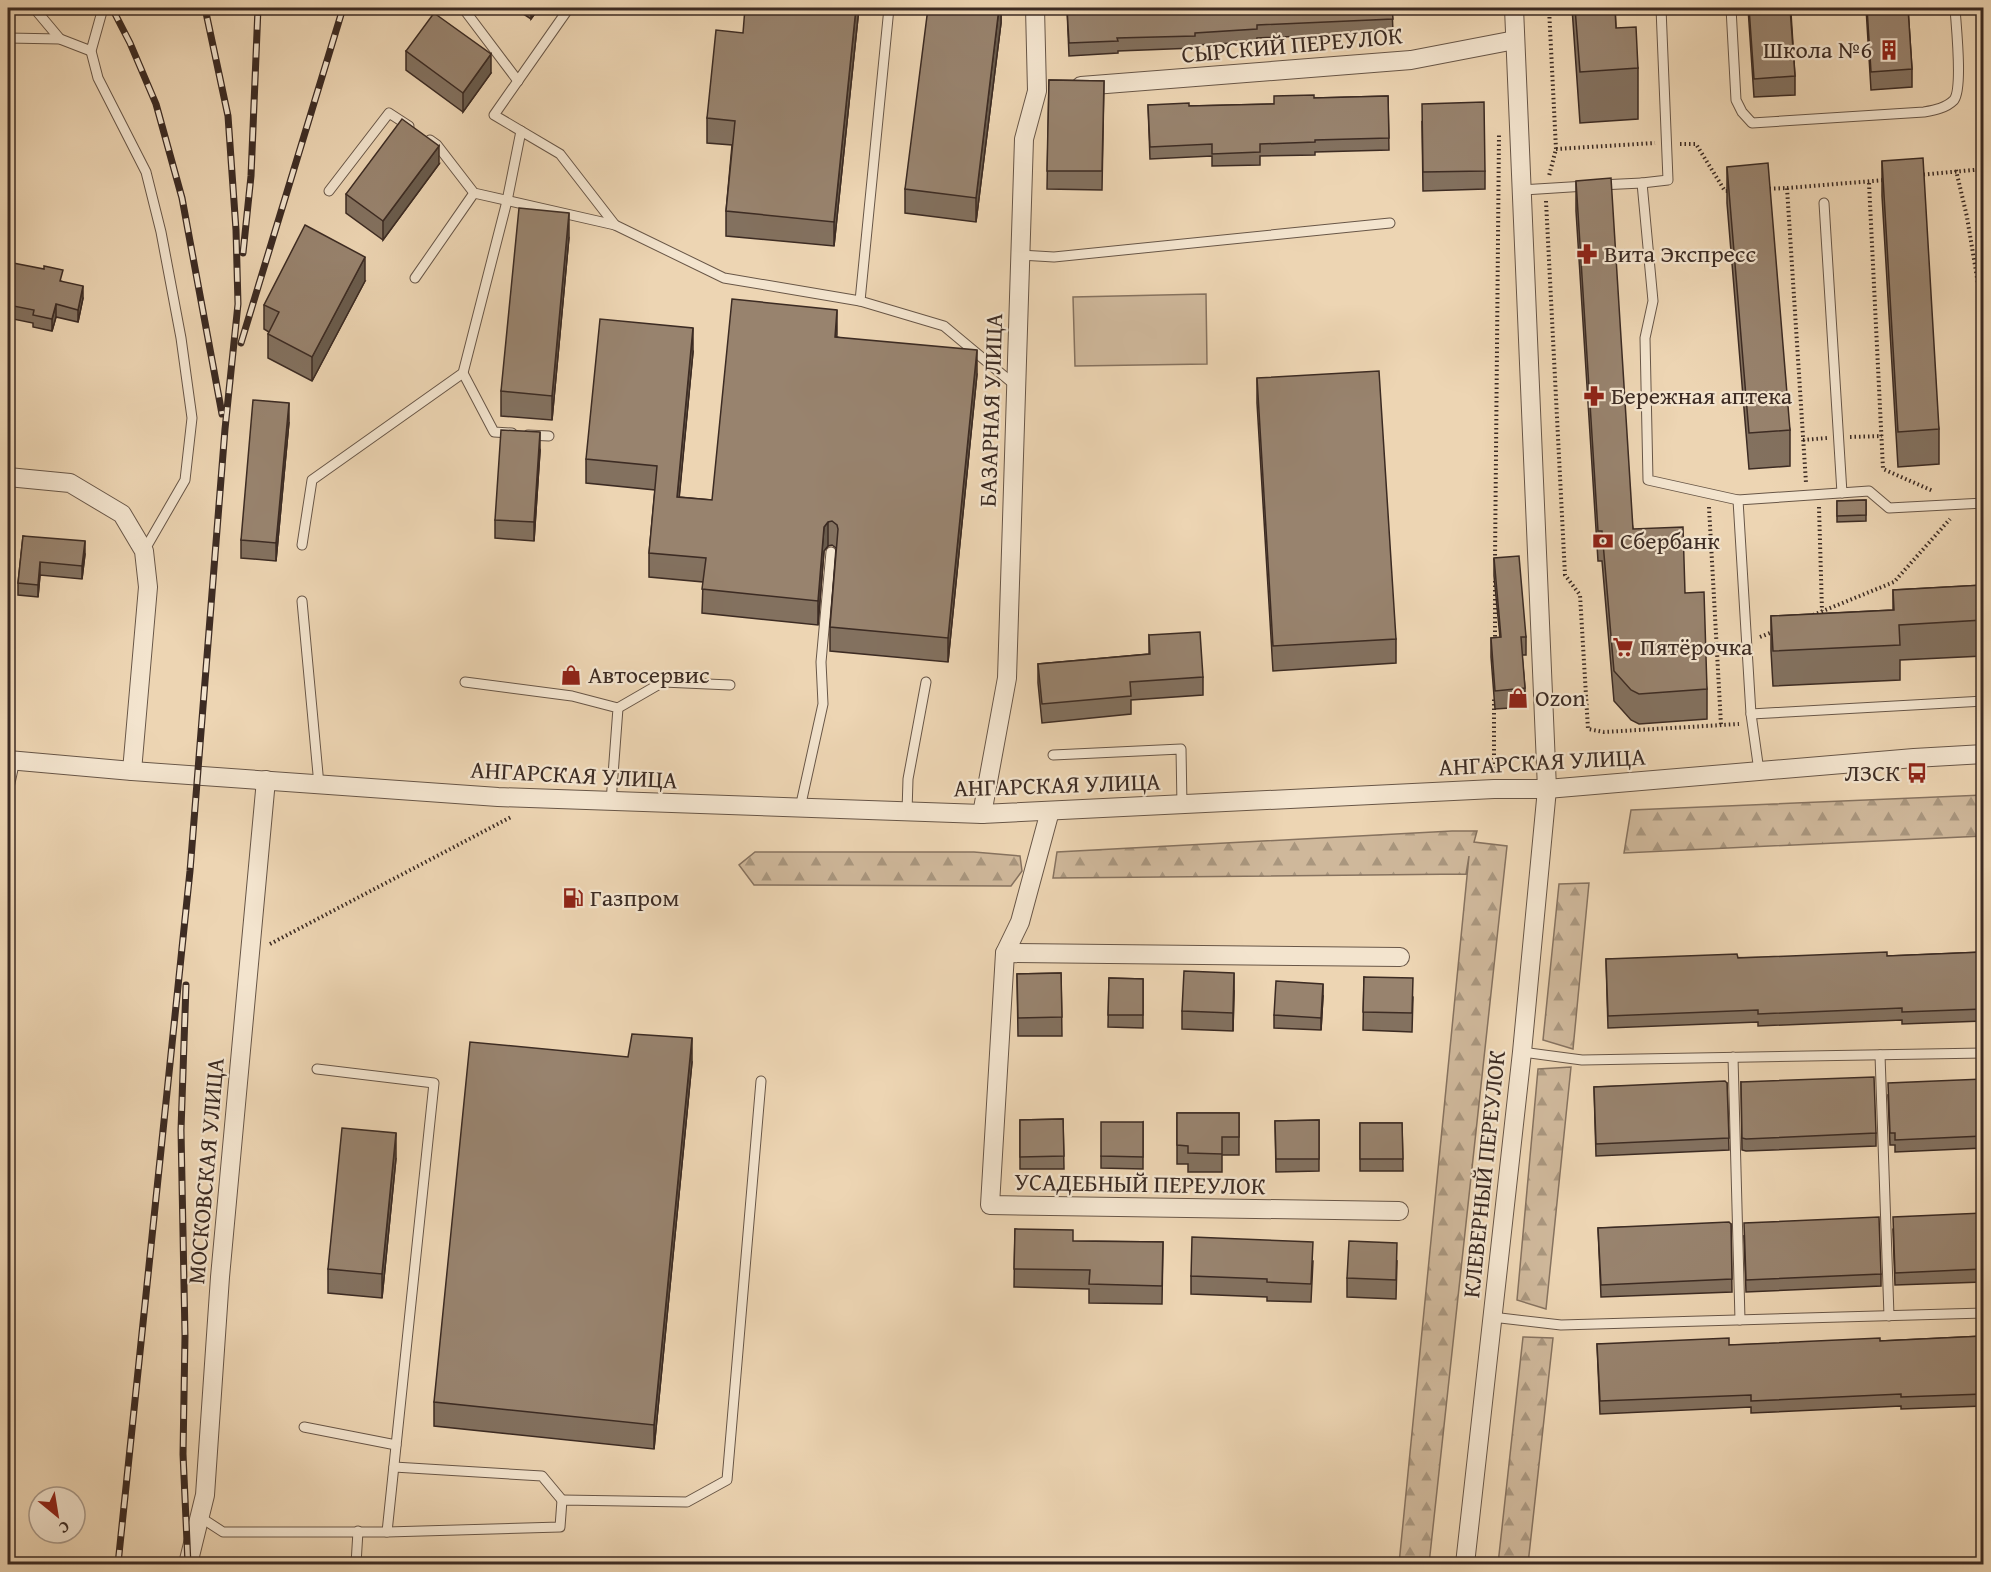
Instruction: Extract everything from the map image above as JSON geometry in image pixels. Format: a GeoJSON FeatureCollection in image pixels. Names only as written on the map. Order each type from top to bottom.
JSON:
{"type":"FeatureCollection","features":[{"type":"Feature","properties":{"kind":"street","name":"БАЗАРНАЯ УЛИЦА"},"geometry":{"type":"LineString","coordinates":[[982,814],[1006,678],[1024,139],[1037,91],[1035,8]]}},
{"type":"Feature","properties":{"kind":"street","name":"КЛЕВЕРНЫЙ ПЕРЕУЛОК"},"geometry":{"type":"LineString","coordinates":[[1465,1564],[1522,1052],[1547,789],[1514,8]]}},
{"type":"Feature","properties":{"kind":"street","name":"СЫРСКИЙ ПЕРЕУЛОК"},"geometry":{"type":"LineString","coordinates":[[1070,87],[1411,60],[1515,40]]}},
{"type":"Feature","properties":{"kind":"street"},"geometry":{"type":"LineString","coordinates":[[8,477],[70,483],[122,514],[144,551],[148,587],[132,771]]}},
{"type":"Feature","properties":{"kind":"street","name":"АНГАРСКАЯ УЛИЦА"},"geometry":{"type":"LineString","coordinates":[[11,760],[132,771],[498,797],[982,814],[1494,789],[1547,789],[1983,754]]}},
{"type":"Feature","properties":{"kind":"street","name":"МОСКОВСКАЯ УЛИЦА"},"geometry":{"type":"LineString","coordinates":[[188,1564],[205,1495],[220,1277],[266,780]]}},
{"type":"Feature","properties":{"kind":"street","name":"УСАДЕБНЫЙ ПЕРЕУЛОК"},"geometry":{"type":"LineString","coordinates":[[1050,811],[1020,922],[1005,953],[990,1205],[1398,1211]]}},
{"type":"Feature","properties":{"kind":"street"},"geometry":{"type":"LineString","coordinates":[[1005,953],[1400,957]]}},
{"type":"Feature","properties":{"kind":"lane"},"geometry":{"type":"LineString","coordinates":[[34,8],[60,39]]}},
{"type":"Feature","properties":{"kind":"lane"},"geometry":{"type":"LineString","coordinates":[[104,8],[91,51],[98,78],[146,172],[161,232],[181,338],[192,418],[185,480],[144,551]]}},
{"type":"Feature","properties":{"kind":"lane"},"geometry":{"type":"LineString","coordinates":[[569,8],[495,115],[560,154],[615,225]]}},
{"type":"Feature","properties":{"kind":"lane"},"geometry":{"type":"LineString","coordinates":[[860,301],[890,8]]}},
{"type":"Feature","properties":{"kind":"lane"},"geometry":{"type":"LineString","coordinates":[[1522,190],[1668,180],[1661,8]]}},
{"type":"Feature","properties":{"kind":"lane"},"geometry":{"type":"LineString","coordinates":[[1731,8],[1736,100],[1742,112],[1752,123],[1924,112],[1942,108],[1955,98],[1959,85],[1955,8]]}},
{"type":"Feature","properties":{"kind":"lane"},"geometry":{"type":"LineString","coordinates":[[466,12],[518,81]]}},
{"type":"Feature","properties":{"kind":"lane"},"geometry":{"type":"LineString","coordinates":[[8,38],[60,39],[91,51]]}},
{"type":"Feature","properties":{"kind":"lane"},"geometry":{"type":"LineString","coordinates":[[329,191],[389,113],[437,145],[474,193],[615,225],[724,278],[860,301],[944,326],[1016,386]]}},
{"type":"Feature","properties":{"kind":"lane"},"geometry":{"type":"LineString","coordinates":[[302,545],[312,480],[463,373],[507,201],[521,131]]}},
{"type":"Feature","properties":{"kind":"lane"},"geometry":{"type":"LineString","coordinates":[[1642,183],[1653,301],[1645,338],[1648,480],[1738,500],[1869,491],[1889,508],[1983,503]]}},
{"type":"Feature","properties":{"kind":"lane"},"geometry":{"type":"LineString","coordinates":[[415,279],[474,193]]}},
{"type":"Feature","properties":{"kind":"lane"},"geometry":{"type":"LineString","coordinates":[[1824,203],[1842,493]]}},
{"type":"Feature","properties":{"kind":"lane"},"geometry":{"type":"LineString","coordinates":[[1020,255],[1054,257],[1390,223]]}},
{"type":"Feature","properties":{"kind":"lane"},"geometry":{"type":"LineString","coordinates":[[463,373],[494,432],[549,436]]}},
{"type":"Feature","properties":{"kind":"lane"},"geometry":{"type":"LineString","coordinates":[[1738,500],[1751,718],[1759,771]]}},
{"type":"Feature","properties":{"kind":"lane"},"geometry":{"type":"LineString","coordinates":[[800,808],[823,704],[821,662],[831,552]]}},
{"type":"Feature","properties":{"kind":"lane"},"geometry":{"type":"LineString","coordinates":[[302,602],[319,784]]}},
{"type":"Feature","properties":{"kind":"lane"},"geometry":{"type":"LineString","coordinates":[[465,682],[572,696],[618,708],[663,682],[730,686]]}},
{"type":"Feature","properties":{"kind":"lane"},"geometry":{"type":"LineString","coordinates":[[907,812],[908,779],[926,682]]}},
{"type":"Feature","properties":{"kind":"lane"},"geometry":{"type":"LineString","coordinates":[[1751,718],[1983,701]]}},
{"type":"Feature","properties":{"kind":"lane"},"geometry":{"type":"LineString","coordinates":[[611,801],[618,708]]}},
{"type":"Feature","properties":{"kind":"lane"},"geometry":{"type":"LineString","coordinates":[[1053,755],[1181,749],[1182,805]]}},
{"type":"Feature","properties":{"kind":"lane"},"geometry":{"type":"LineString","coordinates":[[8,792],[11,760]]}},
{"type":"Feature","properties":{"kind":"lane"},"geometry":{"type":"LineString","coordinates":[[1522,1052],[1582,1060],[1983,1053]]}},
{"type":"Feature","properties":{"kind":"lane"},"geometry":{"type":"LineString","coordinates":[[1880,1055],[1889,1316]]}},
{"type":"Feature","properties":{"kind":"lane"},"geometry":{"type":"LineString","coordinates":[[1733,1057],[1740,1320]]}},
{"type":"Feature","properties":{"kind":"lane"},"geometry":{"type":"LineString","coordinates":[[317,1069],[434,1083],[387,1532]]}},
{"type":"Feature","properties":{"kind":"lane"},"geometry":{"type":"LineString","coordinates":[[562,1500],[687,1502],[727,1480],[761,1081]]}},
{"type":"Feature","properties":{"kind":"lane"},"geometry":{"type":"LineString","coordinates":[[1492,1317],[1561,1325],[1983,1313]]}},
{"type":"Feature","properties":{"kind":"lane"},"geometry":{"type":"LineString","coordinates":[[304,1427],[396,1445]]}},
{"type":"Feature","properties":{"kind":"lane"},"geometry":{"type":"LineString","coordinates":[[200,1517],[223,1532],[387,1532],[560,1527],[562,1500],[542,1476],[394,1467]]}},
{"type":"Feature","properties":{"kind":"lane"},"geometry":{"type":"LineString","coordinates":[[356,1564],[358,1532]]}},
{"type":"Feature","properties":{"kind":"path"},"geometry":{"type":"LineString","coordinates":[[1549,8],[1556,149],[1545,189],[1564,575],[1580,595],[1588,729],[1604,732],[1721,725],[1751,718]]}},
{"type":"Feature","properties":{"kind":"path"},"geometry":{"type":"LineString","coordinates":[[1495,564],[1499,125]]}},
{"type":"Feature","properties":{"kind":"path"},"geometry":{"type":"LineString","coordinates":[[1556,149],[1666,143],[1696,144],[1725,191],[1735,190]]}},
{"type":"Feature","properties":{"kind":"path"},"geometry":{"type":"LineString","coordinates":[[1912,176],[1983,169]]}},
{"type":"Feature","properties":{"kind":"path"},"geometry":{"type":"LineString","coordinates":[[1956,170],[1967,217],[1983,320]]}},
{"type":"Feature","properties":{"kind":"path"},"geometry":{"type":"LineString","coordinates":[[1756,190],[1891,180]]}},
{"type":"Feature","properties":{"kind":"path"},"geometry":{"type":"LineString","coordinates":[[1869,183],[1883,469],[1935,492]]}},
{"type":"Feature","properties":{"kind":"path"},"geometry":{"type":"LineString","coordinates":[[1787,188],[1807,495]]}},
{"type":"Feature","properties":{"kind":"path"},"geometry":{"type":"LineString","coordinates":[[1708,494],[1721,725]]}},
{"type":"Feature","properties":{"kind":"path"},"geometry":{"type":"LineString","coordinates":[[1818,494],[1822,612]]}},
{"type":"Feature","properties":{"kind":"path"},"geometry":{"type":"LineString","coordinates":[[1812,616],[1894,582],[1941,527],[1966,504]]}},
{"type":"Feature","properties":{"kind":"path"},"geometry":{"type":"LineString","coordinates":[[1495,575],[1495,646]]}},
{"type":"Feature","properties":{"kind":"path"},"geometry":{"type":"LineString","coordinates":[[1760,648],[1759,637],[1780,629]]}},
{"type":"Feature","properties":{"kind":"path"},"geometry":{"type":"LineString","coordinates":[[1494,694],[1494,789]]}},
{"type":"Feature","properties":{"kind":"path"},"geometry":{"type":"LineString","coordinates":[[270,944],[511,817]]}},
{"type":"Feature","properties":{"kind":"green space"},"geometry":{"type":"Polygon","coordinates":[[[1206,294],[1207,364],[1075,366],[1073,297],[1206,294]]]}},
{"type":"Feature","properties":{"kind":"green space"},"geometry":{"type":"Polygon","coordinates":[[[1983,795],[1983,836],[1624,853],[1631,810],[1983,795]]]}},
{"type":"Feature","properties":{"kind":"green space"},"geometry":{"type":"Polygon","coordinates":[[[1477,831],[1474,842],[1507,846],[1429,1564],[1399,1564],[1469,856],[1466,874],[1053,878],[1057,852],[1477,831]]]}},
{"type":"Feature","properties":{"kind":"green space"},"geometry":{"type":"Polygon","coordinates":[[[755,852],[974,852],[1020,856],[1022,871],[1011,886],[754,885],[739,865],[755,852]]]}},
{"type":"Feature","properties":{"kind":"green space"},"geometry":{"type":"Polygon","coordinates":[[[1589,883],[1573,1049],[1543,1040],[1559,884],[1589,883]]]}},
{"type":"Feature","properties":{"kind":"green space"},"geometry":{"type":"Polygon","coordinates":[[[1571,1067],[1546,1309],[1517,1300],[1538,1069],[1571,1067]]]}},
{"type":"Feature","properties":{"kind":"green space"},"geometry":{"type":"Polygon","coordinates":[[[1523,1337],[1553,1338],[1528,1564],[1498,1564],[1523,1337]]]}},
{"type":"Feature","properties":{"kind":"building"},"geometry":{"type":"Polygon","coordinates":[[[745,8],[856,8],[834,222],[726,211],[735,121],[707,118],[716,30],[743,33],[745,8]]]}},
{"type":"Feature","properties":{"kind":"building"},"geometry":{"type":"Polygon","coordinates":[[[928,8],[999,8],[976,198],[905,189],[928,8]]]}},
{"type":"Feature","properties":{"kind":"building"},"geometry":{"type":"Polygon","coordinates":[[[1067,8],[1392,8],[1393,19],[1257,25],[1257,29],[1195,33],[1195,36],[1117,38],[1118,41],[1069,43],[1067,8]]]}},
{"type":"Feature","properties":{"kind":"building"},"geometry":{"type":"Polygon","coordinates":[[[1575,8],[1615,8],[1616,28],[1636,27],[1638,68],[1580,72],[1575,8]]]}},
{"type":"Feature","properties":{"kind":"building"},"geometry":{"type":"Polygon","coordinates":[[[1749,8],[1790,8],[1795,76],[1754,79],[1749,8]]]}},
{"type":"Feature","properties":{"kind":"building"},"geometry":{"type":"Polygon","coordinates":[[[1867,8],[1908,8],[1912,69],[1871,72],[1867,8]]]}},
{"type":"Feature","properties":{"kind":"building"},"geometry":{"type":"Polygon","coordinates":[[[434,13],[491,54],[463,93],[406,51],[434,13]]]}},
{"type":"Feature","properties":{"kind":"building"},"geometry":{"type":"Polygon","coordinates":[[[1049,80],[1104,81],[1102,171],[1047,171],[1049,80]]]}},
{"type":"Feature","properties":{"kind":"building"},"geometry":{"type":"Polygon","coordinates":[[[1314,95],[1314,98],[1388,96],[1389,138],[1260,144],[1260,152],[1212,154],[1212,144],[1150,147],[1148,105],[1274,104],[1274,96],[1314,95]]]}},
{"type":"Feature","properties":{"kind":"building"},"geometry":{"type":"Polygon","coordinates":[[[1484,102],[1485,171],[1423,172],[1422,104],[1484,102]]]}},
{"type":"Feature","properties":{"kind":"building"},"geometry":{"type":"Polygon","coordinates":[[[402,119],[439,146],[383,221],[346,194],[402,119]]]}},
{"type":"Feature","properties":{"kind":"building"},"geometry":{"type":"Polygon","coordinates":[[[1923,158],[1939,429],[1898,432],[1882,161],[1923,158]]]}},
{"type":"Feature","properties":{"kind":"building"},"geometry":{"type":"Polygon","coordinates":[[[1768,163],[1790,430],[1749,433],[1727,167],[1768,163]]]}},
{"type":"Feature","properties":{"kind":"building"},"geometry":{"type":"Polygon","coordinates":[[[1611,178],[1633,529],[1683,527],[1685,593],[1704,592],[1707,689],[1639,694],[1631,690],[1614,671],[1602,531],[1598,531],[1576,181],[1611,178]]]}},
{"type":"Feature","properties":{"kind":"building"},"geometry":{"type":"Polygon","coordinates":[[[519,208],[569,213],[552,396],[501,391],[519,208]]]}},
{"type":"Feature","properties":{"kind":"building"},"geometry":{"type":"Polygon","coordinates":[[[305,225],[365,257],[312,357],[268,334],[279,312],[264,305],[305,225]]]}},
{"type":"Feature","properties":{"kind":"building"},"geometry":{"type":"Polygon","coordinates":[[[8,262],[63,270],[60,281],[83,286],[78,310],[56,304],[52,319],[33,315],[34,310],[8,305],[8,262]]]}},
{"type":"Feature","properties":{"kind":"building"},"geometry":{"type":"Polygon","coordinates":[[[732,299],[837,310],[835,337],[977,350],[948,638],[830,627],[838,529],[832,521],[824,527],[818,601],[702,589],[706,558],[649,553],[657,466],[586,459],[600,319],[693,328],[677,497],[712,500],[732,299]]]}},
{"type":"Feature","properties":{"kind":"building"},"geometry":{"type":"Polygon","coordinates":[[[1379,371],[1396,639],[1273,646],[1257,378],[1379,371]]]}},
{"type":"Feature","properties":{"kind":"building"},"geometry":{"type":"Polygon","coordinates":[[[8,374],[14,375],[8,413],[8,374]]]}},
{"type":"Feature","properties":{"kind":"building"},"geometry":{"type":"Polygon","coordinates":[[[253,400],[289,403],[276,543],[241,540],[253,400]]]}},
{"type":"Feature","properties":{"kind":"building"},"geometry":{"type":"Polygon","coordinates":[[[501,430],[540,432],[534,522],[495,520],[501,430]]]}},
{"type":"Feature","properties":{"kind":"building"},"geometry":{"type":"Polygon","coordinates":[[[1866,500],[1866,515],[1837,516],[1837,501],[1866,500]]]}},
{"type":"Feature","properties":{"kind":"building"},"geometry":{"type":"Polygon","coordinates":[[[23,536],[85,541],[82,566],[40,562],[38,585],[18,583],[23,536]]]}},
{"type":"Feature","properties":{"kind":"building"},"geometry":{"type":"Polygon","coordinates":[[[1519,556],[1526,637],[1521,637],[1525,688],[1495,691],[1491,638],[1501,637],[1494,558],[1519,556]]]}},
{"type":"Feature","properties":{"kind":"building"},"geometry":{"type":"Polygon","coordinates":[[[1983,585],[1983,620],[1899,625],[1900,645],[1773,651],[1771,616],[1894,610],[1893,590],[1983,585]]]}},
{"type":"Feature","properties":{"kind":"building"},"geometry":{"type":"Polygon","coordinates":[[[1200,632],[1203,677],[1130,682],[1131,696],[1042,704],[1038,664],[1150,654],[1149,635],[1200,632]]]}},
{"type":"Feature","properties":{"kind":"building"},"geometry":{"type":"Polygon","coordinates":[[[1887,952],[1887,956],[1983,952],[1983,1009],[1902,1012],[1902,1008],[1758,1014],[1758,1010],[1608,1016],[1606,959],[1737,954],[1738,958],[1887,952]]]}},
{"type":"Feature","properties":{"kind":"building"},"geometry":{"type":"Polygon","coordinates":[[[1184,971],[1234,973],[1233,1013],[1182,1011],[1184,971]]]}},
{"type":"Feature","properties":{"kind":"building"},"geometry":{"type":"Polygon","coordinates":[[[1061,973],[1062,1017],[1018,1018],[1017,974],[1061,973]]]}},
{"type":"Feature","properties":{"kind":"building"},"geometry":{"type":"Polygon","coordinates":[[[1364,977],[1413,978],[1412,1013],[1363,1012],[1364,977]]]}},
{"type":"Feature","properties":{"kind":"building"},"geometry":{"type":"Polygon","coordinates":[[[1109,978],[1143,979],[1143,1015],[1108,1015],[1109,978]]]}},
{"type":"Feature","properties":{"kind":"building"},"geometry":{"type":"Polygon","coordinates":[[[1276,981],[1323,984],[1321,1018],[1274,1015],[1276,981]]]}},
{"type":"Feature","properties":{"kind":"building"},"geometry":{"type":"Polygon","coordinates":[[[632,1034],[692,1038],[654,1425],[434,1402],[470,1042],[628,1057],[632,1034]]]}},
{"type":"Feature","properties":{"kind":"building"},"geometry":{"type":"Polygon","coordinates":[[[1874,1077],[1876,1133],[1742,1138],[1741,1082],[1874,1077]]]}},
{"type":"Feature","properties":{"kind":"building"},"geometry":{"type":"Polygon","coordinates":[[[1983,1079],[1983,1136],[1895,1140],[1895,1133],[1890,1133],[1888,1083],[1983,1079]]]}},
{"type":"Feature","properties":{"kind":"building"},"geometry":{"type":"Polygon","coordinates":[[[1725,1081],[1727,1083],[1729,1138],[1596,1144],[1594,1087],[1725,1081]]]}},
{"type":"Feature","properties":{"kind":"building"},"geometry":{"type":"Polygon","coordinates":[[[1177,1113],[1239,1113],[1239,1137],[1222,1137],[1222,1154],[1188,1153],[1188,1146],[1177,1145],[1177,1113]]]}},
{"type":"Feature","properties":{"kind":"building"},"geometry":{"type":"Polygon","coordinates":[[[1063,1119],[1064,1156],[1020,1157],[1020,1120],[1063,1119]]]}},
{"type":"Feature","properties":{"kind":"building"},"geometry":{"type":"Polygon","coordinates":[[[1319,1120],[1319,1159],[1276,1159],[1275,1121],[1319,1120]]]}},
{"type":"Feature","properties":{"kind":"building"},"geometry":{"type":"Polygon","coordinates":[[[1101,1122],[1143,1122],[1143,1157],[1101,1156],[1101,1122]]]}},
{"type":"Feature","properties":{"kind":"building"},"geometry":{"type":"Polygon","coordinates":[[[1360,1123],[1402,1123],[1403,1159],[1360,1159],[1360,1123]]]}},
{"type":"Feature","properties":{"kind":"building"},"geometry":{"type":"Polygon","coordinates":[[[342,1128],[396,1133],[382,1274],[328,1269],[342,1128]]]}},
{"type":"Feature","properties":{"kind":"building"},"geometry":{"type":"Polygon","coordinates":[[[1983,1213],[1983,1269],[1895,1273],[1893,1217],[1983,1213]]]}},
{"type":"Feature","properties":{"kind":"building"},"geometry":{"type":"Polygon","coordinates":[[[1879,1217],[1881,1274],[1746,1280],[1744,1223],[1879,1217]]]}},
{"type":"Feature","properties":{"kind":"building"},"geometry":{"type":"Polygon","coordinates":[[[1729,1222],[1731,1224],[1732,1279],[1601,1285],[1598,1228],[1729,1222]]]}},
{"type":"Feature","properties":{"kind":"building"},"geometry":{"type":"Polygon","coordinates":[[[1015,1229],[1073,1230],[1073,1241],[1163,1242],[1162,1286],[1089,1284],[1090,1270],[1014,1269],[1015,1229]]]}},
{"type":"Feature","properties":{"kind":"building"},"geometry":{"type":"Polygon","coordinates":[[[1192,1237],[1313,1242],[1311,1284],[1267,1282],[1267,1279],[1191,1276],[1192,1237]]]}},
{"type":"Feature","properties":{"kind":"building"},"geometry":{"type":"Polygon","coordinates":[[[1349,1241],[1397,1243],[1396,1280],[1347,1278],[1349,1241]]]}},
{"type":"Feature","properties":{"kind":"building"},"geometry":{"type":"Polygon","coordinates":[[[1983,1336],[1983,1394],[1901,1397],[1901,1394],[1751,1401],[1751,1395],[1600,1401],[1597,1344],[1729,1338],[1729,1345],[1983,1336]]]}},
{"type":"Feature","properties":{"kind":"railway"},"geometry":{"type":"LineString","coordinates":[[112,8],[156,104],[182,198],[222,414]]}},
{"type":"Feature","properties":{"kind":"railway"},"geometry":{"type":"LineString","coordinates":[[118,1564],[190,871],[225,429],[238,304],[236,230],[228,116],[205,8]]}},
{"type":"Feature","properties":{"kind":"railway"},"geometry":{"type":"LineString","coordinates":[[243,253],[251,176],[258,8]]}},
{"type":"Feature","properties":{"kind":"railway"},"geometry":{"type":"LineString","coordinates":[[241,343],[343,8]]}},
{"type":"Feature","properties":{"kind":"railway"},"geometry":{"type":"LineString","coordinates":[[186,985],[181,1130],[185,1336],[183,1454],[188,1564]]}},
{"type":"Feature","properties":{"kind":"place","name":"Школа №6"},"geometry":{"type":"Point","coordinates":[1889,50]}},
{"type":"Feature","properties":{"kind":"place","name":"Вита Экспресс"},"geometry":{"type":"Point","coordinates":[1587,254]}},
{"type":"Feature","properties":{"kind":"place","name":"Бережная аптека"},"geometry":{"type":"Point","coordinates":[1594,396]}},
{"type":"Feature","properties":{"kind":"place","name":"Сбербанк"},"geometry":{"type":"Point","coordinates":[1603,541]}},
{"type":"Feature","properties":{"kind":"place","name":"Пятёрочка"},"geometry":{"type":"Point","coordinates":[1623,647]}},
{"type":"Feature","properties":{"kind":"place","name":"Автосервис"},"geometry":{"type":"Point","coordinates":[571,675]}},
{"type":"Feature","properties":{"kind":"place","name":"Ozon"},"geometry":{"type":"Point","coordinates":[1518,698]}},
{"type":"Feature","properties":{"kind":"place","name":"ЛЗСК"},"geometry":{"type":"Point","coordinates":[1917,773]}},
{"type":"Feature","properties":{"kind":"place","name":"Газпром"},"geometry":{"type":"Point","coordinates":[573,898]}}]}
